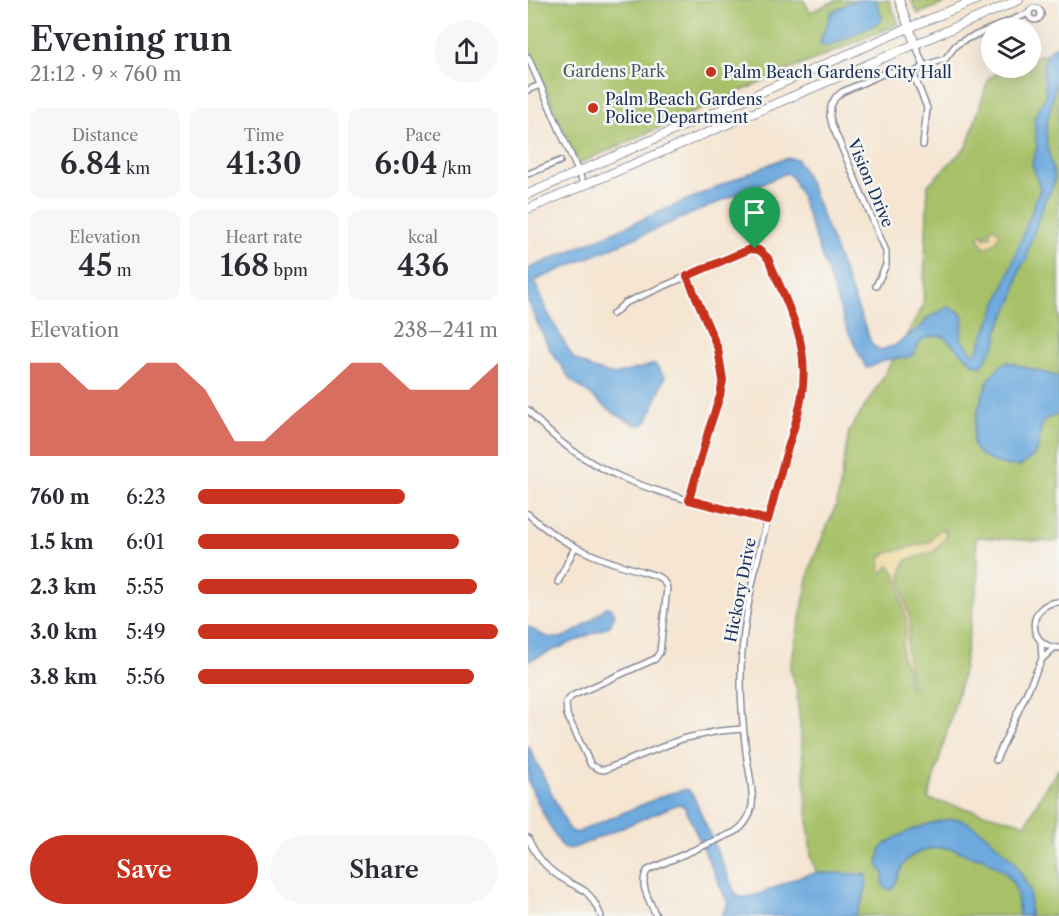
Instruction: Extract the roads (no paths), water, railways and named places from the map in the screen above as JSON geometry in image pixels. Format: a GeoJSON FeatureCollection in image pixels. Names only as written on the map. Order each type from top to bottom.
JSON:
{"type":"FeatureCollection","features":[{"type":"Feature","properties":{"kind":"main road"},"geometry":{"type":"LineString","coordinates":[[899,0],[915,44]]}},
{"type":"Feature","properties":{"kind":"main road"},"geometry":{"type":"LineString","coordinates":[[528,194],[976,0]]}},
{"type":"Feature","properties":{"kind":"main road"},"geometry":{"type":"LineString","coordinates":[[528,209],[1019,0]]}},
{"type":"Feature","properties":{"kind":"street"},"geometry":{"type":"LineString","coordinates":[[923,145],[927,108],[913,73],[924,66],[945,59],[956,45],[964,40],[1029,13]]}},
{"type":"Feature","properties":{"kind":"street"},"geometry":{"type":"LineString","coordinates":[[915,44],[924,66]]}},
{"type":"Feature","properties":{"kind":"street"},"geometry":{"type":"LineString","coordinates":[[528,57],[584,185]]}},
{"type":"Feature","properties":{"kind":"street","name":"Vision Drive"},"geometry":{"type":"LineString","coordinates":[[876,286],[886,265],[886,251],[831,120],[830,111],[833,102],[842,92],[887,72],[913,73]]}},
{"type":"Feature","properties":{"kind":"street"},"geometry":{"type":"LineString","coordinates":[[528,90],[540,85]]}},
{"type":"Feature","properties":{"kind":"street"},"geometry":{"type":"LineString","coordinates":[[528,174],[560,161]]}},
{"type":"Feature","properties":{"kind":"street","name":"Hickory Drive"},"geometry":{"type":"LineString","coordinates":[[656,916],[643,885],[645,874],[652,868],[738,830],[745,823],[751,811],[752,795],[743,729],[741,683],[744,632],[752,583],[768,520],[799,417],[804,367],[800,339],[793,318],[768,258],[763,252],[750,249],[687,276]]}},
{"type":"Feature","properties":{"kind":"street"},"geometry":{"type":"LineString","coordinates":[[613,314],[625,303],[687,276],[718,349],[723,380],[720,396],[689,500]]}},
{"type":"Feature","properties":{"kind":"street"},"geometry":{"type":"LineString","coordinates":[[529,412],[558,440],[605,472],[636,485],[768,520]]}},
{"type":"Feature","properties":{"kind":"street"},"geometry":{"type":"LineString","coordinates":[[528,514],[551,533],[575,547],[612,563],[660,577],[667,588],[660,652],[655,659],[572,696],[566,702],[567,715],[591,765],[604,770],[682,739],[743,729]]}},
{"type":"Feature","properties":{"kind":"street"},"geometry":{"type":"LineString","coordinates":[[558,582],[575,547]]}},
{"type":"Feature","properties":{"kind":"street"},"geometry":{"type":"LineString","coordinates":[[996,760],[1042,659],[1041,641],[1034,626],[1036,615],[1047,604],[1059,602]]}},
{"type":"Feature","properties":{"kind":"street"},"geometry":{"type":"LineString","coordinates":[[1041,641],[1057,648]]}},
{"type":"Feature","properties":{"kind":"street"},"geometry":{"type":"LineString","coordinates":[[1042,659],[1057,648]]}},
{"type":"Feature","properties":{"kind":"street"},"geometry":{"type":"LineString","coordinates":[[528,838],[535,855],[543,864],[558,876],[586,892],[593,900],[600,916]]}},
{"type":"Feature","properties":{"kind":"water"},"geometry":{"type":"Polygon","coordinates":[[[855,0],[876,0],[882,18],[879,23],[829,46],[820,45],[831,12],[855,0]]]}},
{"type":"Feature","properties":{"kind":"water"},"geometry":{"type":"Polygon","coordinates":[[[1059,44],[1059,80],[1056,84],[1046,127],[1047,147],[1055,177],[1053,187],[1045,200],[1028,250],[1027,260],[1022,265],[1018,277],[1014,297],[997,332],[997,342],[981,367],[973,363],[943,336],[933,336],[921,341],[916,351],[909,357],[889,359],[866,368],[847,329],[800,194],[792,177],[787,173],[534,281],[547,311],[573,358],[593,369],[614,375],[655,364],[665,377],[647,422],[642,425],[634,424],[614,413],[571,380],[549,348],[528,302],[528,269],[777,161],[789,158],[797,159],[810,184],[872,345],[880,350],[894,346],[924,324],[926,319],[948,307],[958,311],[963,317],[961,339],[973,353],[977,352],[1040,189],[1032,163],[1037,148],[1034,118],[1046,96],[1043,68],[1046,56],[1059,44]]]}},
{"type":"Feature","properties":{"kind":"water"},"geometry":{"type":"Polygon","coordinates":[[[1007,362],[1059,377],[1059,414],[1045,419],[1041,427],[1038,449],[1020,466],[1002,464],[985,458],[974,445],[973,436],[977,415],[987,384],[995,371],[1007,362]]]}},
{"type":"Feature","properties":{"kind":"water"},"geometry":{"type":"Polygon","coordinates":[[[606,607],[615,613],[610,626],[528,661],[528,626],[547,637],[561,637],[582,627],[606,607]]]}},
{"type":"Feature","properties":{"kind":"water"},"geometry":{"type":"Polygon","coordinates":[[[528,745],[570,830],[576,833],[667,794],[687,789],[693,795],[734,891],[739,897],[757,894],[810,874],[866,874],[866,890],[858,911],[855,916],[721,916],[728,903],[684,806],[678,804],[574,848],[565,849],[550,827],[530,784],[528,745]]]}},
{"type":"Feature","properties":{"kind":"water"},"geometry":{"type":"Polygon","coordinates":[[[958,819],[967,822],[986,835],[1014,861],[1030,890],[1030,916],[1019,916],[1017,894],[1006,873],[982,857],[971,856],[949,848],[934,848],[912,856],[903,865],[891,890],[882,884],[884,874],[878,862],[880,851],[885,845],[916,829],[939,821],[958,819]]]}},
{"type":"Feature","properties":{"kind":"place","name":"Palm Beach Gardens City Hall"},"geometry":{"type":"Point","coordinates":[711,72]}},
{"type":"Feature","properties":{"kind":"place","name":"Palm Beach Gardens Police Department"},"geometry":{"type":"Point","coordinates":[593,108]}},
{"type":"Feature","properties":{"kind":"park label","name":"Gardens Park"},"geometry":{"type":"Point","coordinates":[614,71]}}]}
